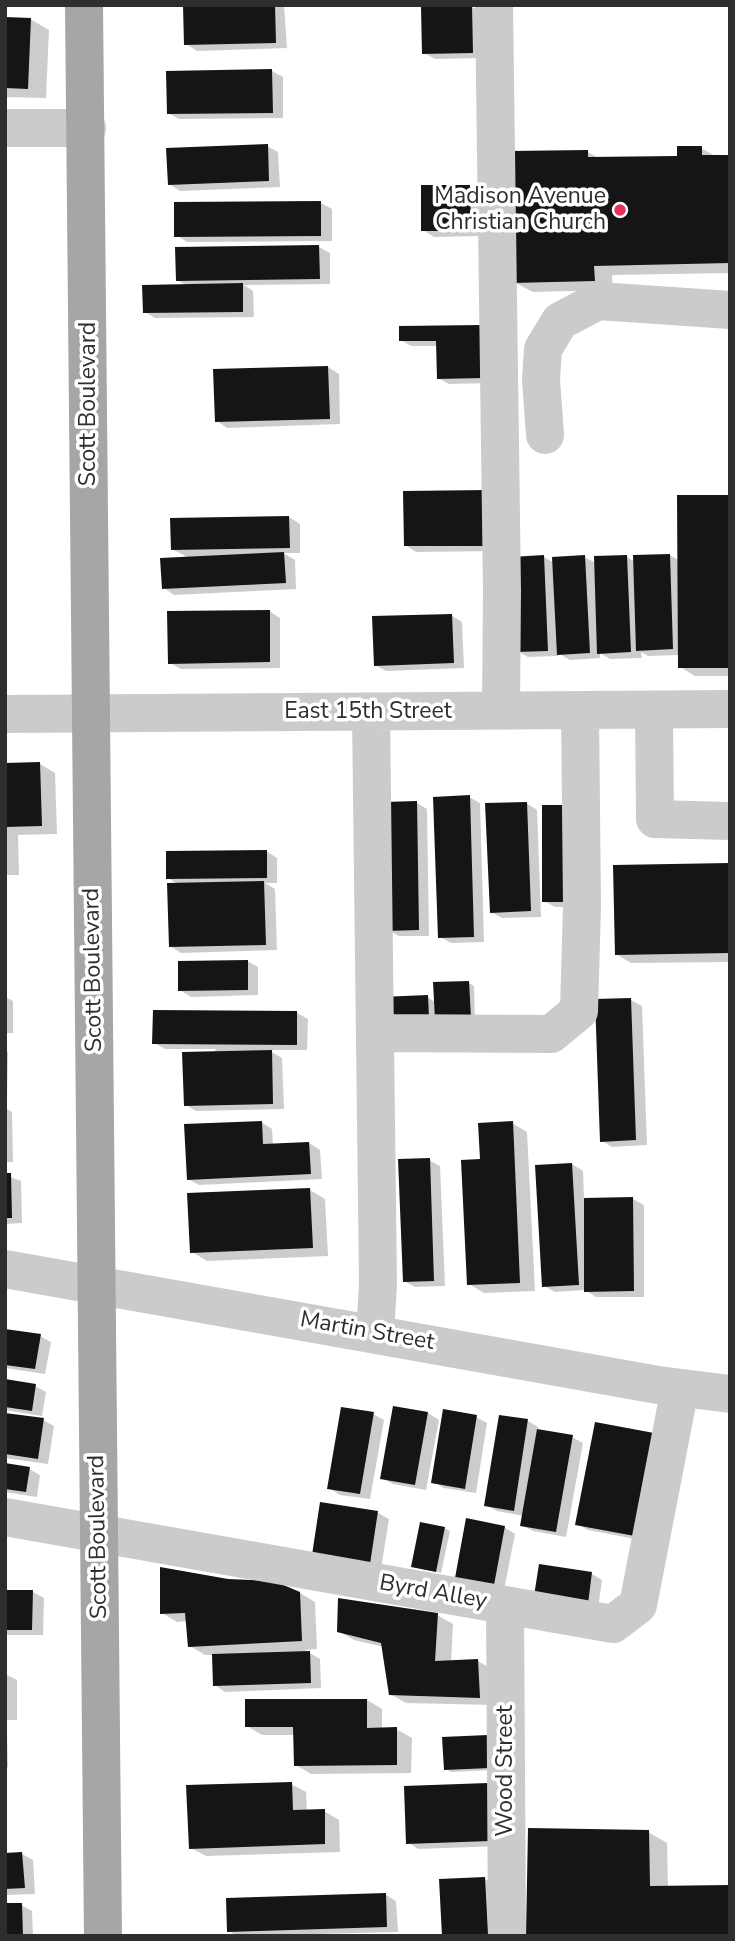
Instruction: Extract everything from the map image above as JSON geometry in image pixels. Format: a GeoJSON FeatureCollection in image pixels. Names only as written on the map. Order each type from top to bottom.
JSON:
{"type":"FeatureCollection","features":[{"type":"Feature","properties":{"kind":"main road","name":"Scott Boulevard"},"geometry":{"type":"LineString","coordinates":[[84,5],[103,1936]]}},
{"type":"Feature","properties":{"kind":"street"},"geometry":{"type":"LineString","coordinates":[[494,5],[502,567],[501,711]]}},
{"type":"Feature","properties":{"kind":"street"},"geometry":{"type":"LineString","coordinates":[[5,128],[87,128]]}},
{"type":"Feature","properties":{"kind":"street"},"geometry":{"type":"LineString","coordinates":[[545,435],[541,379],[543,349],[560,321],[598,301],[730,310]]}},
{"type":"Feature","properties":{"kind":"street","name":"East 15th Street"},"geometry":{"type":"LineString","coordinates":[[5,714],[730,709]]}},
{"type":"Feature","properties":{"kind":"street"},"geometry":{"type":"LineString","coordinates":[[654,710],[655,819],[730,821]]}},
{"type":"Feature","properties":{"kind":"street"},"geometry":{"type":"LineString","coordinates":[[376,1033],[551,1034],[579,1011],[582,906],[580,712]]}},
{"type":"Feature","properties":{"kind":"street"},"geometry":{"type":"LineString","coordinates":[[371,713],[378,1284],[374,1334]]}},
{"type":"Feature","properties":{"kind":"street","name":"Martin Street"},"geometry":{"type":"LineString","coordinates":[[5,1269],[680,1388],[730,1394]]}},
{"type":"Feature","properties":{"kind":"street","name":"Byrd Alley"},"geometry":{"type":"LineString","coordinates":[[5,1517],[613,1624],[638,1605],[680,1388]]}},
{"type":"Feature","properties":{"kind":"street","name":"Wood Street"},"geometry":{"type":"LineString","coordinates":[[505,1606],[507,1936]]}},
{"type":"Feature","properties":{"kind":"building"},"geometry":{"type":"Polygon","coordinates":[[[183,5],[275,5],[276,43],[184,45],[183,5]]]}},
{"type":"Feature","properties":{"kind":"building"},"geometry":{"type":"Polygon","coordinates":[[[472,5],[473,53],[422,54],[421,7],[472,5]]]}},
{"type":"Feature","properties":{"kind":"building"},"geometry":{"type":"Polygon","coordinates":[[[5,17],[31,18],[28,89],[5,88],[5,17]]]}},
{"type":"Feature","properties":{"kind":"building"},"geometry":{"type":"Polygon","coordinates":[[[272,69],[273,113],[167,114],[166,71],[272,69]]]}},
{"type":"Feature","properties":{"kind":"building"},"geometry":{"type":"Polygon","coordinates":[[[268,144],[269,181],[168,185],[166,148],[268,144]]]}},
{"type":"Feature","properties":{"kind":"building","name":"Madison Avenue Christian Church"},"geometry":{"type":"Polygon","coordinates":[[[677,146],[702,146],[702,155],[730,155],[730,263],[594,266],[595,281],[512,283],[510,151],[588,150],[588,157],[677,156],[677,146]]]}},
{"type":"Feature","properties":{"kind":"building"},"geometry":{"type":"Polygon","coordinates":[[[421,185],[470,185],[471,231],[421,231],[421,185]]]}},
{"type":"Feature","properties":{"kind":"building"},"geometry":{"type":"Polygon","coordinates":[[[321,201],[321,236],[174,237],[174,202],[321,201]]]}},
{"type":"Feature","properties":{"kind":"building"},"geometry":{"type":"Polygon","coordinates":[[[319,245],[320,279],[176,281],[175,247],[319,245]]]}},
{"type":"Feature","properties":{"kind":"building"},"geometry":{"type":"Polygon","coordinates":[[[243,283],[243,312],[143,313],[142,285],[243,283]]]}},
{"type":"Feature","properties":{"kind":"building"},"geometry":{"type":"Polygon","coordinates":[[[482,325],[483,378],[437,379],[436,341],[399,341],[399,326],[482,325]]]}},
{"type":"Feature","properties":{"kind":"building"},"geometry":{"type":"Polygon","coordinates":[[[328,366],[330,419],[215,422],[213,369],[328,366]]]}},
{"type":"Feature","properties":{"kind":"building"},"geometry":{"type":"Polygon","coordinates":[[[487,490],[488,546],[404,546],[403,491],[487,490]]]}},
{"type":"Feature","properties":{"kind":"building"},"geometry":{"type":"Polygon","coordinates":[[[677,495],[730,495],[730,668],[678,668],[677,495]]]}},
{"type":"Feature","properties":{"kind":"building"},"geometry":{"type":"Polygon","coordinates":[[[289,516],[290,548],[171,550],[170,518],[289,516]]]}},
{"type":"Feature","properties":{"kind":"building"},"geometry":{"type":"Polygon","coordinates":[[[284,552],[286,583],[162,589],[160,558],[284,552]]]}},
{"type":"Feature","properties":{"kind":"building"},"geometry":{"type":"Polygon","coordinates":[[[670,554],[673,649],[636,651],[633,555],[670,554]]]}},
{"type":"Feature","properties":{"kind":"building"},"geometry":{"type":"Polygon","coordinates":[[[544,555],[548,651],[515,652],[511,557],[544,555]]]}},
{"type":"Feature","properties":{"kind":"building"},"geometry":{"type":"Polygon","coordinates":[[[585,555],[590,653],[557,655],[552,557],[585,555]]]}},
{"type":"Feature","properties":{"kind":"building"},"geometry":{"type":"Polygon","coordinates":[[[627,555],[631,652],[597,654],[594,556],[627,555]]]}},
{"type":"Feature","properties":{"kind":"building"},"geometry":{"type":"Polygon","coordinates":[[[270,610],[270,662],[168,664],[167,611],[270,610]]]}},
{"type":"Feature","properties":{"kind":"building"},"geometry":{"type":"Polygon","coordinates":[[[452,614],[454,663],[374,666],[372,616],[452,614]]]}},
{"type":"Feature","properties":{"kind":"building"},"geometry":{"type":"Polygon","coordinates":[[[40,762],[42,826],[5,827],[5,763],[40,762]]]}},
{"type":"Feature","properties":{"kind":"building"},"geometry":{"type":"Polygon","coordinates":[[[470,795],[474,937],[438,938],[433,797],[470,795]]]}},
{"type":"Feature","properties":{"kind":"building"},"geometry":{"type":"Polygon","coordinates":[[[417,801],[419,930],[386,931],[384,802],[417,801]]]}},
{"type":"Feature","properties":{"kind":"building"},"geometry":{"type":"Polygon","coordinates":[[[527,802],[531,911],[490,913],[485,803],[527,802]]]}},
{"type":"Feature","properties":{"kind":"building"},"geometry":{"type":"Polygon","coordinates":[[[542,805],[576,805],[576,902],[542,902],[542,805]]]}},
{"type":"Feature","properties":{"kind":"building"},"geometry":{"type":"Polygon","coordinates":[[[267,850],[267,878],[166,879],[166,851],[267,850]]]}},
{"type":"Feature","properties":{"kind":"building"},"geometry":{"type":"Polygon","coordinates":[[[730,863],[730,953],[615,955],[613,865],[730,863]]]}},
{"type":"Feature","properties":{"kind":"building"},"geometry":{"type":"Polygon","coordinates":[[[264,881],[266,945],[169,947],[167,883],[264,881]]]}},
{"type":"Feature","properties":{"kind":"building"},"geometry":{"type":"Polygon","coordinates":[[[248,960],[248,990],[178,991],[178,961],[248,960]]]}},
{"type":"Feature","properties":{"kind":"building"},"geometry":{"type":"Polygon","coordinates":[[[469,981],[471,1018],[435,1020],[433,982],[469,981]]]}},
{"type":"Feature","properties":{"kind":"building"},"geometry":{"type":"Polygon","coordinates":[[[428,995],[429,1018],[382,1020],[381,997],[428,995]]]}},
{"type":"Feature","properties":{"kind":"building"},"geometry":{"type":"Polygon","coordinates":[[[631,998],[636,1140],[600,1142],[595,999],[631,998]]]}},
{"type":"Feature","properties":{"kind":"building"},"geometry":{"type":"Polygon","coordinates":[[[153,1010],[297,1011],[297,1045],[152,1044],[153,1010]]]}},
{"type":"Feature","properties":{"kind":"building"},"geometry":{"type":"Polygon","coordinates":[[[272,1050],[273,1104],[184,1106],[182,1052],[272,1050]]]}},
{"type":"Feature","properties":{"kind":"building"},"geometry":{"type":"Polygon","coordinates":[[[262,1121],[263,1144],[309,1142],[311,1174],[187,1180],[184,1124],[262,1121]]]}},
{"type":"Feature","properties":{"kind":"building"},"geometry":{"type":"Polygon","coordinates":[[[513,1121],[520,1283],[467,1285],[461,1160],[480,1159],[478,1123],[513,1121]]]}},
{"type":"Feature","properties":{"kind":"building"},"geometry":{"type":"Polygon","coordinates":[[[430,1158],[434,1281],[403,1282],[398,1159],[430,1158]]]}},
{"type":"Feature","properties":{"kind":"building"},"geometry":{"type":"Polygon","coordinates":[[[572,1163],[579,1285],[542,1287],[535,1165],[572,1163]]]}},
{"type":"Feature","properties":{"kind":"building"},"geometry":{"type":"Polygon","coordinates":[[[5,1173],[11,1173],[12,1218],[5,1218],[5,1173]]]}},
{"type":"Feature","properties":{"kind":"building"},"geometry":{"type":"Polygon","coordinates":[[[310,1188],[313,1248],[190,1253],[187,1193],[310,1188]]]}},
{"type":"Feature","properties":{"kind":"building"},"geometry":{"type":"Polygon","coordinates":[[[633,1197],[634,1291],[584,1292],[584,1198],[633,1197]]]}},
{"type":"Feature","properties":{"kind":"building"},"geometry":{"type":"Polygon","coordinates":[[[5,1329],[41,1334],[35,1369],[5,1365],[5,1329]]]}},
{"type":"Feature","properties":{"kind":"building"},"geometry":{"type":"Polygon","coordinates":[[[5,1379],[36,1384],[32,1411],[5,1407],[5,1379]]]}},
{"type":"Feature","properties":{"kind":"building"},"geometry":{"type":"Polygon","coordinates":[[[393,1406],[428,1412],[415,1485],[380,1479],[393,1406]]]}},
{"type":"Feature","properties":{"kind":"building"},"geometry":{"type":"Polygon","coordinates":[[[341,1407],[374,1412],[360,1494],[327,1489],[341,1407]]]}},
{"type":"Feature","properties":{"kind":"building"},"geometry":{"type":"Polygon","coordinates":[[[443,1409],[477,1415],[465,1489],[431,1483],[443,1409]]]}},
{"type":"Feature","properties":{"kind":"building"},"geometry":{"type":"Polygon","coordinates":[[[5,1413],[44,1418],[38,1459],[5,1454],[5,1413]]]}},
{"type":"Feature","properties":{"kind":"building"},"geometry":{"type":"Polygon","coordinates":[[[499,1415],[528,1419],[514,1511],[484,1506],[499,1415]]]}},
{"type":"Feature","properties":{"kind":"building"},"geometry":{"type":"Polygon","coordinates":[[[595,1422],[654,1433],[635,1536],[575,1525],[595,1422]]]}},
{"type":"Feature","properties":{"kind":"building"},"geometry":{"type":"Polygon","coordinates":[[[537,1429],[573,1435],[556,1532],[520,1526],[537,1429]]]}},
{"type":"Feature","properties":{"kind":"building"},"geometry":{"type":"Polygon","coordinates":[[[5,1463],[30,1467],[26,1492],[5,1489],[5,1463]]]}},
{"type":"Feature","properties":{"kind":"building"},"geometry":{"type":"Polygon","coordinates":[[[320,1502],[378,1511],[370,1564],[312,1555],[320,1502]]]}},
{"type":"Feature","properties":{"kind":"building"},"geometry":{"type":"Polygon","coordinates":[[[466,1518],[505,1526],[494,1585],[455,1578],[466,1518]]]}},
{"type":"Feature","properties":{"kind":"building"},"geometry":{"type":"Polygon","coordinates":[[[420,1522],[445,1527],[436,1572],[411,1567],[420,1522]]]}},
{"type":"Feature","properties":{"kind":"building"},"geometry":{"type":"Polygon","coordinates":[[[539,1564],[592,1572],[588,1604],[534,1596],[539,1564]]]}},
{"type":"Feature","properties":{"kind":"building"},"geometry":{"type":"Polygon","coordinates":[[[160,1567],[228,1579],[274,1581],[300,1592],[302,1641],[188,1647],[185,1613],[160,1614],[160,1567]]]}},
{"type":"Feature","properties":{"kind":"building"},"geometry":{"type":"Polygon","coordinates":[[[5,1590],[33,1590],[32,1630],[5,1630],[5,1590]]]}},
{"type":"Feature","properties":{"kind":"building"},"geometry":{"type":"Polygon","coordinates":[[[338,1598],[438,1613],[435,1661],[478,1659],[480,1698],[389,1695],[381,1643],[337,1632],[338,1598]]]}},
{"type":"Feature","properties":{"kind":"building"},"geometry":{"type":"Polygon","coordinates":[[[310,1651],[311,1683],[213,1686],[212,1654],[310,1651]]]}},
{"type":"Feature","properties":{"kind":"building"},"geometry":{"type":"Polygon","coordinates":[[[245,1699],[367,1699],[367,1728],[397,1727],[397,1765],[294,1766],[293,1727],[245,1727],[245,1699]]]}},
{"type":"Feature","properties":{"kind":"building"},"geometry":{"type":"Polygon","coordinates":[[[488,1735],[490,1768],[444,1770],[442,1737],[488,1735]]]}},
{"type":"Feature","properties":{"kind":"building"},"geometry":{"type":"Polygon","coordinates":[[[292,1782],[293,1810],[325,1809],[325,1844],[189,1849],[186,1785],[292,1782]]]}},
{"type":"Feature","properties":{"kind":"building"},"geometry":{"type":"Polygon","coordinates":[[[488,1783],[490,1841],[406,1844],[404,1786],[488,1783]]]}},
{"type":"Feature","properties":{"kind":"building"},"geometry":{"type":"Polygon","coordinates":[[[528,1828],[649,1830],[650,1886],[730,1885],[730,1936],[526,1936],[528,1828]]]}},
{"type":"Feature","properties":{"kind":"building"},"geometry":{"type":"Polygon","coordinates":[[[22,1852],[25,1888],[5,1889],[5,1853],[22,1852]]]}},
{"type":"Feature","properties":{"kind":"building"},"geometry":{"type":"Polygon","coordinates":[[[485,1877],[488,1934],[442,1936],[439,1879],[485,1877]]]}},
{"type":"Feature","properties":{"kind":"building"},"geometry":{"type":"Polygon","coordinates":[[[386,1893],[387,1927],[227,1932],[226,1898],[386,1893]]]}},
{"type":"Feature","properties":{"kind":"building"},"geometry":{"type":"Polygon","coordinates":[[[5,1903],[22,1903],[23,1936],[5,1936],[5,1903]]]}},
{"type":"Feature","properties":{"kind":"place","name":"Madison Avenue Christian Church"},"geometry":{"type":"Point","coordinates":[620,210]}}]}
